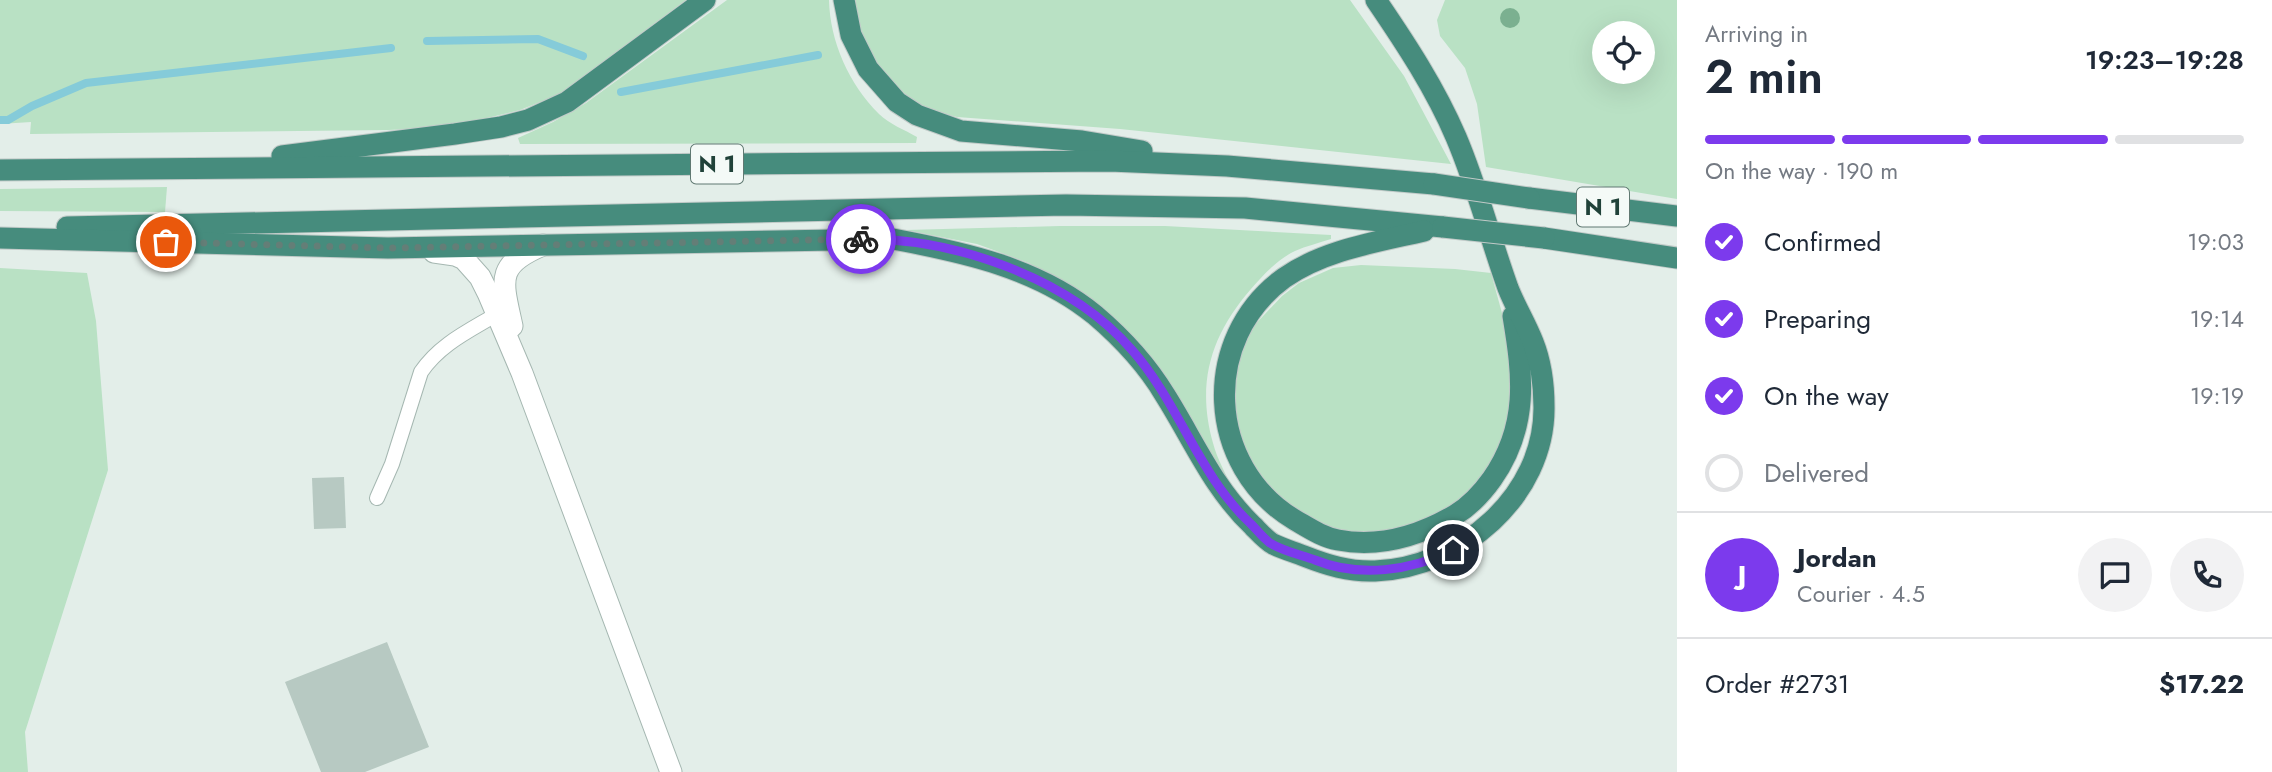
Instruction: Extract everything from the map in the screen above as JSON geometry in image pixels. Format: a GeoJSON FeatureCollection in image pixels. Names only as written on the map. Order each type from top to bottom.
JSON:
{"type":"FeatureCollection","features":[{"type":"Feature","properties":{"kind":"highway"},"geometry":{"type":"LineString","coordinates":[[187,168],[454,134],[528,120],[567,102],[705,0]]}},
{"type":"Feature","properties":{"kind":"highway"},"geometry":{"type":"LineString","coordinates":[[844,0],[851,35],[868,69],[897,102],[917,115],[961,131],[1082,141],[1227,166]]}},
{"type":"Feature","properties":{"kind":"highway"},"geometry":{"type":"LineString","coordinates":[[0,238],[388,248],[893,239],[948,250],[1021,271],[1055,288],[1094,314],[1132,349],[1164,392],[1210,474],[1233,508],[1270,543],[1334,568],[1375,571],[1440,556],[1466,543],[1496,518],[1521,486],[1539,448],[1544,409],[1541,372],[1534,344],[1509,289],[1458,140],[1413,54],[1376,0]]}},
{"type":"Feature","properties":{"kind":"highway","name":"N 1"},"geometry":{"type":"LineString","coordinates":[[0,170],[1085,161],[1227,166],[1434,184],[1677,216]]}},
{"type":"Feature","properties":{"kind":"highway","name":"N 1"},"geometry":{"type":"LineString","coordinates":[[0,229],[1066,205],[1245,208],[1544,238],[1677,258]]}},
{"type":"Feature","properties":{"kind":"highway"},"geometry":{"type":"LineString","coordinates":[[1443,227],[1348,250],[1299,268],[1260,299],[1241,327],[1229,354],[1224,388],[1228,433],[1241,467],[1282,512],[1316,533],[1337,540],[1365,542],[1387,541],[1429,530],[1466,508],[1484,490],[1505,460],[1518,424],[1522,387],[1509,289]]}},
{"type":"Feature","properties":{"kind":"street"},"geometry":{"type":"LineString","coordinates":[[522,373],[510,319],[505,276],[515,258],[543,245]]}},
{"type":"Feature","properties":{"kind":"street"},"geometry":{"type":"LineString","coordinates":[[388,248],[441,253],[464,259],[480,277],[522,373],[671,772]]}},
{"type":"Feature","properties":{"kind":"lane"},"geometry":{"type":"LineString","coordinates":[[377,498],[392,464],[421,372],[444,346],[497,314]]}},
{"type":"Feature","properties":{"kind":"green space"},"geometry":{"type":"Polygon","coordinates":[[[0,0],[686,0],[560,94],[520,110],[483,119],[431,128],[388,130],[30,134],[31,122],[0,124],[0,0]]]}},
{"type":"Feature","properties":{"kind":"green space"},"geometry":{"type":"Polygon","coordinates":[[[727,0],[829,0],[837,47],[850,76],[879,114],[917,137],[916,143],[520,144],[518,138],[586,103],[727,0]]]}},
{"type":"Feature","properties":{"kind":"green space"},"geometry":{"type":"Polygon","coordinates":[[[855,0],[1350,0],[1404,76],[1451,164],[1120,129],[957,117],[926,109],[899,96],[879,72],[861,37],[855,0]]]}},
{"type":"Feature","properties":{"kind":"green space"},"geometry":{"type":"Polygon","coordinates":[[[1445,0],[1677,0],[1677,199],[1486,167],[1477,104],[1465,68],[1440,36],[1437,20],[1445,0]]]}},
{"type":"Feature","properties":{"kind":"green space"},"geometry":{"type":"Polygon","coordinates":[[[167,187],[165,212],[0,211],[0,189],[167,187]]]}},
{"type":"Feature","properties":{"kind":"green space"},"geometry":{"type":"Polygon","coordinates":[[[1165,226],[1331,235],[1331,239],[1295,251],[1271,268],[1237,306],[1217,342],[1207,380],[1208,421],[1217,455],[1234,492],[1082,295],[1029,263],[977,244],[906,230],[1165,226]]]}},
{"type":"Feature","properties":{"kind":"green space"},"geometry":{"type":"Polygon","coordinates":[[[1361,265],[1491,273],[1508,335],[1513,367],[1507,439],[1471,495],[1409,531],[1347,537],[1273,498],[1235,434],[1233,379],[1248,332],[1282,296],[1299,283],[1333,268],[1361,265]]]}},
{"type":"Feature","properties":{"kind":"green space"},"geometry":{"type":"Polygon","coordinates":[[[0,268],[87,273],[96,321],[108,470],[25,732],[28,772],[0,772],[0,268]]]}},
{"type":"Feature","properties":{"kind":"building"},"geometry":{"type":"Polygon","coordinates":[[[344,477],[346,528],[314,529],[312,478],[344,477]]]}},
{"type":"Feature","properties":{"kind":"building"},"geometry":{"type":"Polygon","coordinates":[[[387,642],[429,747],[365,772],[321,772],[285,682],[387,642]]]}},
{"type":"Feature","properties":{"kind":"waterway"},"geometry":{"type":"LineString","coordinates":[[427,41],[538,39],[583,56]]}},
{"type":"Feature","properties":{"kind":"waterway"},"geometry":{"type":"LineString","coordinates":[[0,120],[8,120],[32,106],[86,83],[391,48]]}},
{"type":"Feature","properties":{"kind":"waterway"},"geometry":{"type":"LineString","coordinates":[[621,92],[818,55]]}},
{"type":"Feature","properties":{"kind":"way so far"},"geometry":{"type":"LineString","coordinates":[[166,242],[388,248],[861,239]]}},
{"type":"Feature","properties":{"kind":"route"},"geometry":{"type":"LineString","coordinates":[[861,239],[893,239],[948,250],[1021,271],[1055,288],[1094,314],[1132,349],[1164,392],[1210,474],[1233,508],[1270,543],[1334,568],[1375,571],[1410,565],[1453,550]]}}]}
